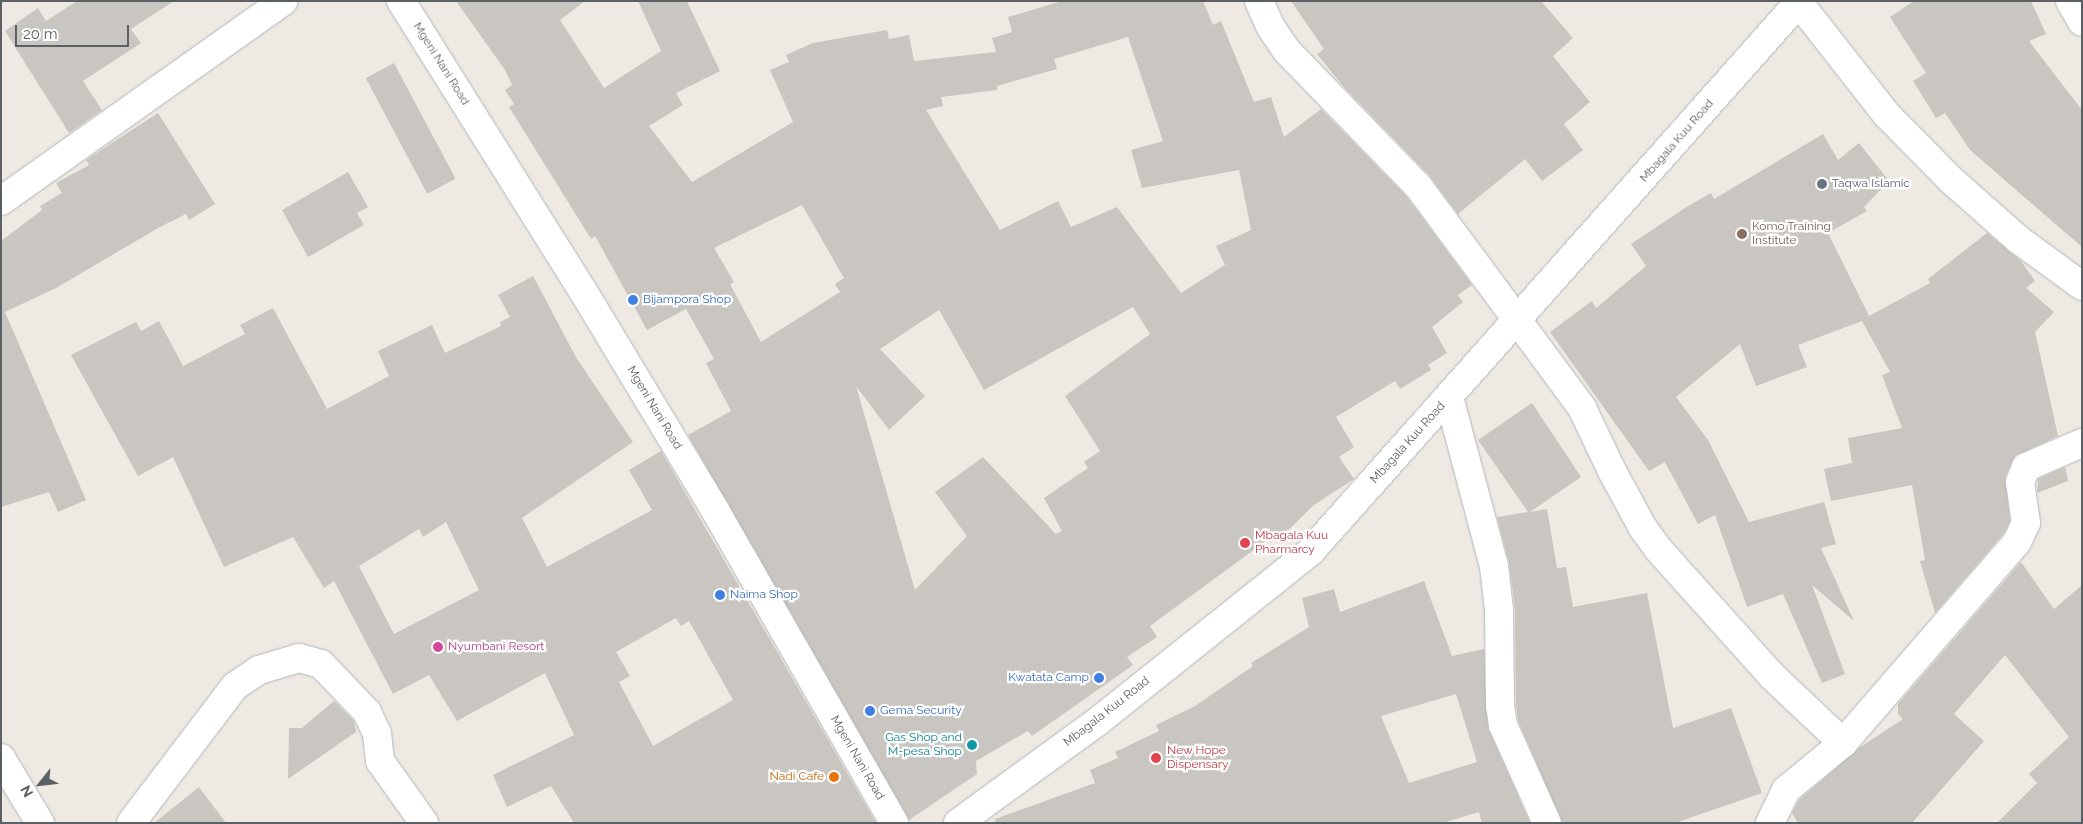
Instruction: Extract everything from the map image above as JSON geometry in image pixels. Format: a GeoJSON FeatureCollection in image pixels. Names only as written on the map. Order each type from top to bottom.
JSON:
{"type":"FeatureCollection","features":[{"type":"Feature","properties":{"kind":"street"},"geometry":{"type":"LineString","coordinates":[[1,201],[283,1]]}},
{"type":"Feature","properties":{"kind":"street","name":"Mgeni Nani Road"},"geometry":{"type":"LineString","coordinates":[[401,1],[583,291],[710,501],[894,823]]}},
{"type":"Feature","properties":{"kind":"street"},"geometry":{"type":"LineString","coordinates":[[1259,1],[1270,26],[1287,51],[1418,186],[1516,317],[1582,408],[1612,471],[1654,542],[1772,676],[1843,743]]}},
{"type":"Feature","properties":{"kind":"street"},"geometry":{"type":"LineString","coordinates":[[2070,1],[2082,22]]}},
{"type":"Feature","properties":{"kind":"street"},"geometry":{"type":"LineString","coordinates":[[1799,2],[1886,114],[1950,179],[2019,240],[2082,286]]}},
{"type":"Feature","properties":{"kind":"street","name":"Mbagala Kuu Road"},"geometry":{"type":"LineString","coordinates":[[958,823],[1097,722],[1311,551],[1448,397],[1516,317],[1610,218],[1799,2]]}},
{"type":"Feature","properties":{"kind":"street"},"geometry":{"type":"LineString","coordinates":[[1448,397],[1494,566],[1499,610],[1500,706],[1503,725],[1547,823]]}},
{"type":"Feature","properties":{"kind":"street"},"geometry":{"type":"LineString","coordinates":[[1770,823],[1786,790],[1843,743],[1985,583],[2017,542],[2026,523],[2020,482],[2026,467],[2082,443]]}},
{"type":"Feature","properties":{"kind":"street"},"geometry":{"type":"LineString","coordinates":[[131,823],[235,686],[259,670],[299,658],[327,669],[367,712],[377,733],[380,761],[424,823]]}},
{"type":"Feature","properties":{"kind":"street"},"geometry":{"type":"LineString","coordinates":[[1,758],[40,823]]}},
{"type":"Feature","properties":{"kind":"building"},"geometry":{"type":"Polygon","coordinates":[[[77,1],[174,1],[131,29],[141,43],[83,81],[102,110],[69,133],[5,31],[38,8],[46,21],[77,1]]]}},
{"type":"Feature","properties":{"kind":"building"},"geometry":{"type":"Polygon","coordinates":[[[456,1],[585,1],[560,20],[604,88],[661,51],[638,1],[687,1],[720,71],[676,93],[683,105],[649,126],[692,182],[793,122],[770,70],[789,62],[786,55],[813,43],[887,30],[889,39],[909,35],[914,61],[996,52],[992,38],[1012,32],[1008,17],[1062,1],[1203,1],[1213,25],[1221,21],[1254,102],[1271,97],[1284,137],[1321,109],[1406,196],[1472,285],[1458,295],[1463,302],[1432,327],[1447,353],[1428,365],[1431,370],[1400,389],[1395,381],[1336,417],[1354,447],[1339,457],[1354,479],[1314,505],[1278,540],[1274,535],[1150,626],[1157,637],[1127,657],[1133,665],[1032,736],[1028,731],[976,761],[977,774],[909,820],[688,435],[731,411],[706,363],[714,359],[686,309],[647,330],[595,236],[591,239],[509,107],[514,104],[505,90],[512,85],[505,70],[456,1]],[[1128,37],[1054,59],[1057,69],[997,86],[997,90],[941,97],[943,106],[926,110],[1000,230],[1058,201],[1071,227],[1117,207],[1181,293],[1225,265],[1216,246],[1251,230],[1239,170],[1142,188],[1131,150],[1163,141],[1128,37]],[[802,205],[714,248],[734,282],[730,284],[761,342],[840,292],[835,284],[844,278],[802,205]],[[1133,307],[984,390],[939,310],[880,349],[925,396],[889,430],[856,386],[915,590],[967,536],[935,492],[983,457],[1056,534],[1062,531],[1044,498],[1088,468],[1084,462],[1100,451],[1065,396],[1150,334],[1133,307]]]}},
{"type":"Feature","properties":{"kind":"building"},"geometry":{"type":"Polygon","coordinates":[[[1291,1],[1541,1],[1573,38],[1553,56],[1590,102],[1564,124],[1583,150],[1542,181],[1525,159],[1458,214],[1429,175],[1343,86],[1317,54],[1324,49],[1291,1]]]}},
{"type":"Feature","properties":{"kind":"building"},"geometry":{"type":"Polygon","coordinates":[[[1914,1],[2031,1],[2046,34],[2029,41],[2082,110],[2082,247],[1970,150],[1945,113],[1936,118],[1913,81],[1926,73],[1890,17],[1914,1]]]}},
{"type":"Feature","properties":{"kind":"building"},"geometry":{"type":"Polygon","coordinates":[[[394,63],[456,179],[427,194],[366,78],[394,63]]]}},
{"type":"Feature","properties":{"kind":"building"},"geometry":{"type":"Polygon","coordinates":[[[158,113],[215,204],[189,220],[186,214],[160,227],[56,288],[5,312],[86,500],[58,512],[49,492],[1,507],[1,241],[42,210],[40,206],[62,193],[56,183],[89,165],[86,160],[158,113]]]}},
{"type":"Feature","properties":{"kind":"building"},"geometry":{"type":"Polygon","coordinates":[[[1823,134],[1838,160],[1859,143],[1889,181],[1864,207],[1867,211],[1828,233],[1869,316],[1930,283],[1928,279],[1987,233],[2021,261],[2035,281],[2026,288],[2054,312],[2035,332],[2058,436],[2015,456],[2005,477],[2010,521],[2004,533],[1935,613],[1920,561],[1925,560],[1912,485],[1831,501],[1824,469],[1852,463],[1848,438],[1902,428],[1882,375],[1890,372],[1862,321],[1798,345],[1807,367],[1756,386],[1740,344],[1676,397],[1708,440],[1749,522],[1824,502],[1836,544],[1821,548],[1854,621],[1812,585],[1845,674],[1822,683],[1783,594],[1747,607],[1715,515],[1698,524],[1665,462],[1649,471],[1550,332],[1592,301],[1596,308],[1646,266],[1631,244],[1688,206],[1711,193],[1714,199],[1823,134]]]}},
{"type":"Feature","properties":{"kind":"building"},"geometry":{"type":"Polygon","coordinates":[[[348,172],[368,207],[357,213],[364,225],[308,257],[282,210],[348,172]]]}},
{"type":"Feature","properties":{"kind":"building"},"geometry":{"type":"Polygon","coordinates":[[[533,276],[577,359],[633,442],[522,518],[547,567],[652,510],[629,470],[661,451],[876,823],[574,823],[551,786],[507,807],[493,775],[574,735],[545,673],[457,721],[429,675],[393,694],[334,581],[324,588],[293,537],[224,567],[173,457],[138,476],[71,355],[136,322],[141,331],[159,321],[183,366],[245,334],[240,325],[273,308],[327,409],[389,376],[378,351],[432,325],[445,353],[501,326],[500,322],[510,317],[498,295],[533,276]],[[446,522],[423,537],[419,529],[359,566],[394,634],[479,590],[446,522]],[[676,618],[616,652],[630,676],[619,682],[653,746],[733,700],[689,621],[681,626],[676,618]]]}},
{"type":"Feature","properties":{"kind":"building"},"geometry":{"type":"Polygon","coordinates":[[[1532,403],[1581,477],[1530,512],[1547,509],[1557,568],[1566,567],[1573,607],[1647,593],[1673,728],[1731,708],[1762,793],[1675,823],[1562,823],[1518,720],[1516,705],[1515,608],[1509,562],[1497,517],[1528,512],[1478,440],[1532,403]]]}},
{"type":"Feature","properties":{"kind":"building"},"geometry":{"type":"Polygon","coordinates":[[[2065,467],[2068,481],[2037,493],[2038,479],[2065,467]]]}},
{"type":"Feature","properties":{"kind":"building"},"geometry":{"type":"Polygon","coordinates":[[[2021,562],[2054,609],[2082,585],[2082,823],[1997,823],[2037,783],[2029,774],[2069,737],[2005,655],[1954,714],[1984,741],[1912,823],[1798,823],[1792,813],[1799,800],[1859,748],[1903,719],[1898,714],[1898,704],[2021,562]]]}},
{"type":"Feature","properties":{"kind":"building"},"geometry":{"type":"Polygon","coordinates":[[[1424,581],[1452,656],[1484,649],[1488,728],[1530,823],[1482,823],[1479,812],[1443,823],[996,823],[995,819],[1095,783],[1090,770],[1118,758],[1115,752],[1159,731],[1156,725],[1195,706],[1253,666],[1251,663],[1309,627],[1302,598],[1334,589],[1340,612],[1424,581]],[[1456,694],[1381,716],[1409,783],[1477,762],[1456,694]]]}},
{"type":"Feature","properties":{"kind":"building"},"geometry":{"type":"Polygon","coordinates":[[[334,701],[354,721],[356,732],[288,779],[289,728],[302,728],[334,701]]]}},
{"type":"Feature","properties":{"kind":"building"},"geometry":{"type":"Polygon","coordinates":[[[199,787],[226,823],[154,823],[199,787]]]}},
{"type":"Feature","properties":{"kind":"place","name":"Taqwa Islamic"},"geometry":{"type":"Point","coordinates":[1822,184]}},
{"type":"Feature","properties":{"kind":"place","name":"Komo Training Institute"},"geometry":{"type":"Point","coordinates":[1742,234]}},
{"type":"Feature","properties":{"kind":"place","name":"Bijampora Shop"},"geometry":{"type":"Point","coordinates":[633,300]}},
{"type":"Feature","properties":{"kind":"place","name":"Mbagala Kuu Pharmarcy"},"geometry":{"type":"Point","coordinates":[1245,543]}},
{"type":"Feature","properties":{"kind":"place","name":"Naima Shop"},"geometry":{"type":"Point","coordinates":[720,595]}},
{"type":"Feature","properties":{"kind":"place","name":"Nyumbani Resort"},"geometry":{"type":"Point","coordinates":[438,647]}},
{"type":"Feature","properties":{"kind":"place","name":"Kwatata Camp"},"geometry":{"type":"Point","coordinates":[1099,678]}},
{"type":"Feature","properties":{"kind":"place","name":"Gema Security"},"geometry":{"type":"Point","coordinates":[870,711]}},
{"type":"Feature","properties":{"kind":"place","name":"Gas Shop and M-pesa Shop"},"geometry":{"type":"Point","coordinates":[972,745]}},
{"type":"Feature","properties":{"kind":"place","name":"New Hope Dispensary"},"geometry":{"type":"Point","coordinates":[1156,758]}},
{"type":"Feature","properties":{"kind":"place","name":"Nadi Cafe"},"geometry":{"type":"Point","coordinates":[834,777]}}]}
